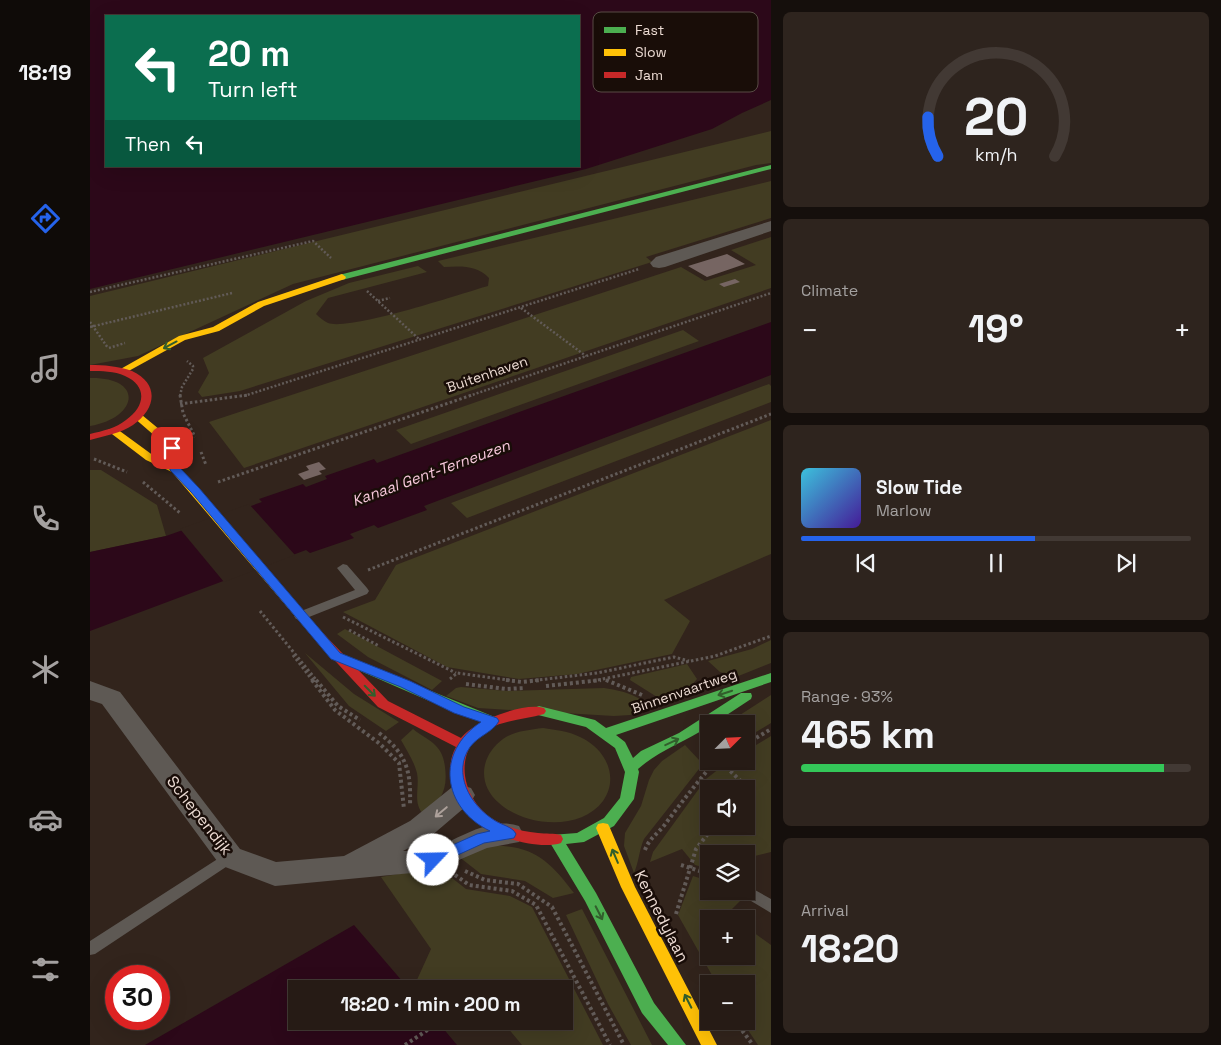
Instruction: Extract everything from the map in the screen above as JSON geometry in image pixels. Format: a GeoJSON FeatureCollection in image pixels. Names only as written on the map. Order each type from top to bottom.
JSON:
{"type":"FeatureCollection","features":[{"type":"Feature","properties":{"kind":"main road"},"geometry":{"type":"LineString","coordinates":[[122,371],[182,338],[216,329],[261,304],[341,276],[771,167]]}},
{"type":"Feature","properties":{"kind":"main road"},"geometry":{"type":"LineString","coordinates":[[200,346],[216,329]]}},
{"type":"Feature","properties":{"kind":"main road"},"geometry":{"type":"LineString","coordinates":[[90,368],[122,371],[144,378],[149,394],[149,402],[138,417],[113,431],[90,437]]}},
{"type":"Feature","properties":{"kind":"main road"},"geometry":{"type":"LineString","coordinates":[[138,417],[168,441],[172,448],[176,470]]}},
{"type":"Feature","properties":{"kind":"main road"},"geometry":{"type":"LineString","coordinates":[[113,431],[150,458],[176,470],[300,616],[383,704],[407,718],[464,745]]}},
{"type":"Feature","properties":{"kind":"main road"},"geometry":{"type":"LineString","coordinates":[[336,656],[405,684],[459,710],[492,721]]}},
{"type":"Feature","properties":{"kind":"main road","name":"Binnenvaartweg"},"geometry":{"type":"LineString","coordinates":[[607,733],[771,679]]}},
{"type":"Feature","properties":{"kind":"main road","name":"Binnenvaartweg"},"geometry":{"type":"LineString","coordinates":[[631,767],[646,754],[684,736],[771,679]]}},
{"type":"Feature","properties":{"kind":"main road"},"geometry":{"type":"LineString","coordinates":[[522,712],[564,713],[587,721],[607,733],[618,743],[626,755],[631,767],[632,790],[622,810],[603,828],[581,837],[556,841],[532,840],[509,834],[488,824],[472,810],[461,795],[456,778],[457,761],[464,745],[476,732],[492,721],[522,712]]}},
{"type":"Feature","properties":{"kind":"main road","name":"Kennedylaan"},"geometry":{"type":"LineString","coordinates":[[603,828],[628,887],[709,1045]]}},
{"type":"Feature","properties":{"kind":"main road"},"geometry":{"type":"LineString","coordinates":[[556,841],[591,897],[648,1008],[678,1045]]}},
{"type":"Feature","properties":{"kind":"street"},"geometry":{"type":"LineString","coordinates":[[659,263],[771,226]]}},
{"type":"Feature","properties":{"kind":"street","name":"Schependijk"},"geometry":{"type":"LineString","coordinates":[[90,690],[111,698],[230,857],[275,874],[433,860],[482,838],[509,834]]}},
{"type":"Feature","properties":{"kind":"street","name":"Schependijk"},"geometry":{"type":"LineString","coordinates":[[346,868],[420,829],[461,795]]}},
{"type":"Feature","properties":{"kind":"lane"},"geometry":{"type":"LineString","coordinates":[[300,616],[363,591],[347,572]]}},
{"type":"Feature","properties":{"kind":"lane"},"geometry":{"type":"LineString","coordinates":[[90,950],[230,857]]}},
{"type":"Feature","properties":{"kind":"lane"},"geometry":{"type":"LineString","coordinates":[[755,897],[771,907]]}},
{"type":"Feature","properties":{"kind":"path"},"geometry":{"type":"LineString","coordinates":[[90,292],[312,241],[332,260]]}},
{"type":"Feature","properties":{"kind":"path"},"geometry":{"type":"LineString","coordinates":[[180,404],[242,397],[659,263]]}},
{"type":"Feature","properties":{"kind":"path"},"geometry":{"type":"LineString","coordinates":[[108,348],[91,325],[237,292]]}},
{"type":"Feature","properties":{"kind":"path","name":"Buitenhaven"},"geometry":{"type":"LineString","coordinates":[[212,484],[771,293]]}},
{"type":"Feature","properties":{"kind":"path"},"geometry":{"type":"LineString","coordinates":[[378,301],[390,298]]}},
{"type":"Feature","properties":{"kind":"path"},"geometry":{"type":"LineString","coordinates":[[521,307],[586,356]]}},
{"type":"Feature","properties":{"kind":"path"},"geometry":{"type":"LineString","coordinates":[[399,320],[420,340]]}},
{"type":"Feature","properties":{"kind":"path"},"geometry":{"type":"LineString","coordinates":[[99,350],[138,339],[193,366],[193,371],[182,388],[180,404],[181,410],[192,430]]}},
{"type":"Feature","properties":{"kind":"path"},"geometry":{"type":"LineString","coordinates":[[347,572],[771,414]]}},
{"type":"Feature","properties":{"kind":"path"},"geometry":{"type":"LineString","coordinates":[[90,459],[106,463],[132,474]]}},
{"type":"Feature","properties":{"kind":"path"},"geometry":{"type":"LineString","coordinates":[[138,478],[151,486],[185,518]]}},
{"type":"Feature","properties":{"kind":"path"},"geometry":{"type":"LineString","coordinates":[[324,606],[336,622],[386,650]]}},
{"type":"Feature","properties":{"kind":"path"},"geometry":{"type":"LineString","coordinates":[[324,606],[457,674],[522,682],[597,673],[674,657],[691,662]]}},
{"type":"Feature","properties":{"kind":"path","name":"Binnenvaartweg"},"geometry":{"type":"LineString","coordinates":[[545,686],[605,680],[691,662],[750,646],[771,636]]}},
{"type":"Feature","properties":{"kind":"path"},"geometry":{"type":"LineString","coordinates":[[455,682],[447,681],[457,674]]}},
{"type":"Feature","properties":{"kind":"path"},"geometry":{"type":"LineString","coordinates":[[463,684],[506,689],[535,687]]}},
{"type":"Feature","properties":{"kind":"path"},"geometry":{"type":"LineString","coordinates":[[380,744],[407,718]]}},
{"type":"Feature","properties":{"kind":"path"},"geometry":{"type":"LineString","coordinates":[[755,739],[771,730]]}},
{"type":"Feature","properties":{"kind":"path"},"geometry":{"type":"LineString","coordinates":[[643,858],[648,841],[665,824],[678,805],[708,770]]}},
{"type":"Feature","properties":{"kind":"path"},"geometry":{"type":"LineString","coordinates":[[729,770],[740,780]]}},
{"type":"Feature","properties":{"kind":"path"},"geometry":{"type":"LineString","coordinates":[[674,922],[696,849],[707,835]]}},
{"type":"Feature","properties":{"kind":"path"},"geometry":{"type":"LineString","coordinates":[[681,865],[700,871]]}},
{"type":"Feature","properties":{"kind":"path"},"geometry":{"type":"LineString","coordinates":[[552,907],[624,1045]]}},
{"type":"Feature","properties":{"kind":"path"},"geometry":{"type":"LineString","coordinates":[[405,1045],[428,1030]]}},
{"type":"Feature","properties":{"kind":"path"},"geometry":{"type":"LineString","coordinates":[[741,1030],[752,1045]]}},
{"type":"Feature","properties":{"kind":"shaded area"},"geometry":{"type":"Polygon","coordinates":[[[771,131],[771,163],[756,165],[293,284],[138,356],[90,365],[90,296],[771,131]]]}},
{"type":"Feature","properties":{"kind":"shaded area"},"geometry":{"type":"Polygon","coordinates":[[[771,181],[771,218],[646,257],[652,262],[240,391],[202,397],[198,392],[209,373],[203,358],[306,301],[349,283],[418,266],[427,272],[328,298],[316,314],[328,323],[340,324],[381,317],[431,303],[488,286],[489,278],[479,271],[463,267],[444,267],[438,261],[771,181]]]}},
{"type":"Feature","properties":{"kind":"shaded area"},"geometry":{"type":"Polygon","coordinates":[[[771,237],[771,288],[244,468],[209,422],[681,267],[705,281],[756,265],[731,250],[771,237]]]}},
{"type":"Feature","properties":{"kind":"shaded area"},"geometry":{"type":"Polygon","coordinates":[[[683,330],[699,341],[411,444],[396,430],[683,330]]]}},
{"type":"Feature","properties":{"kind":"shaded area"},"geometry":{"type":"Polygon","coordinates":[[[90,378],[108,379],[120,384],[127,391],[129,399],[126,407],[118,415],[106,422],[90,426],[90,378]]]}},
{"type":"Feature","properties":{"kind":"shaded area"},"geometry":{"type":"Polygon","coordinates":[[[769,384],[771,386],[771,402],[467,518],[451,503],[769,384]]]}},
{"type":"Feature","properties":{"kind":"shaded area"},"geometry":{"type":"Polygon","coordinates":[[[771,420],[771,554],[664,600],[690,621],[672,654],[577,674],[519,679],[447,667],[343,612],[375,600],[396,565],[771,420]]]}},
{"type":"Feature","properties":{"kind":"shaded area"},"geometry":{"type":"Polygon","coordinates":[[[90,470],[101,470],[157,505],[166,536],[90,552],[90,470]]]}},
{"type":"Feature","properties":{"kind":"shaded area"},"geometry":{"type":"Polygon","coordinates":[[[345,629],[442,681],[432,690],[368,657],[337,634],[345,629]]]}},
{"type":"Feature","properties":{"kind":"shaded area"},"geometry":{"type":"Polygon","coordinates":[[[771,640],[771,663],[736,677],[720,672],[708,661],[752,649],[771,640]]]}},
{"type":"Feature","properties":{"kind":"shaded area"},"geometry":{"type":"Polygon","coordinates":[[[305,653],[354,694],[399,722],[386,731],[349,706],[305,653]]]}},
{"type":"Feature","properties":{"kind":"shaded area"},"geometry":{"type":"Polygon","coordinates":[[[687,664],[697,679],[683,695],[665,702],[630,680],[631,677],[687,664]]]}},
{"type":"Feature","properties":{"kind":"shaded area"},"geometry":{"type":"Polygon","coordinates":[[[456,688],[507,691],[604,688],[636,697],[651,709],[630,715],[614,716],[478,708],[446,696],[456,688]]]}},
{"type":"Feature","properties":{"kind":"shaded area"},"geometry":{"type":"Polygon","coordinates":[[[771,695],[771,723],[755,733],[755,715],[740,715],[771,695]]]}},
{"type":"Feature","properties":{"kind":"shaded area"},"geometry":{"type":"Polygon","coordinates":[[[543,728],[571,733],[589,742],[597,748],[607,764],[610,773],[608,792],[603,801],[593,811],[581,818],[552,822],[537,821],[523,817],[499,803],[487,787],[484,770],[486,762],[495,746],[512,734],[543,728]]]}},
{"type":"Feature","properties":{"kind":"shaded area"},"geometry":{"type":"Polygon","coordinates":[[[413,729],[438,748],[445,767],[446,775],[442,794],[435,805],[424,815],[420,810],[417,800],[418,779],[416,769],[401,740],[413,729]]]}},
{"type":"Feature","properties":{"kind":"shaded area"},"geometry":{"type":"Polygon","coordinates":[[[771,736],[771,852],[755,856],[755,845],[700,845],[700,866],[695,865],[682,849],[650,862],[653,852],[700,787],[700,835],[755,835],[755,780],[706,779],[718,770],[755,770],[755,746],[771,736]]]}},
{"type":"Feature","properties":{"kind":"shaded area"},"geometry":{"type":"Polygon","coordinates":[[[685,745],[700,761],[699,769],[644,839],[634,873],[624,846],[625,833],[641,806],[654,770],[662,761],[685,745]]]}},
{"type":"Feature","properties":{"kind":"shaded area"},"geometry":{"type":"Polygon","coordinates":[[[490,846],[517,848],[539,857],[557,872],[574,893],[553,898],[525,881],[481,874],[458,856],[490,846]]]}},
{"type":"Feature","properties":{"kind":"shaded area"},"geometry":{"type":"Polygon","coordinates":[[[438,867],[466,889],[510,896],[532,907],[570,980],[417,980],[431,949],[381,877],[438,867]]]}},
{"type":"Feature","properties":{"kind":"shaded area"},"geometry":{"type":"Polygon","coordinates":[[[693,876],[700,878],[700,900],[741,900],[731,910],[700,910],[700,954],[678,915],[693,876]]]}},
{"type":"Feature","properties":{"kind":"shaded area"},"geometry":{"type":"Polygon","coordinates":[[[582,909],[652,1045],[631,1045],[608,1004],[566,915],[582,909]]]}},
{"type":"Feature","properties":{"kind":"shaded area"},"geometry":{"type":"Polygon","coordinates":[[[755,933],[771,945],[771,1045],[758,1045],[748,1030],[755,1030],[755,975],[712,975],[706,965],[755,965],[755,933]]]}},
{"type":"Feature","properties":{"kind":"shaded area"},"geometry":{"type":"Polygon","coordinates":[[[573,987],[603,1045],[522,1045],[510,1030],[573,1030],[573,987]]]}},
{"type":"Feature","properties":{"kind":"water"},"geometry":{"type":"Polygon","coordinates":[[[90,0],[771,0],[771,100],[712,129],[586,169],[90,289],[90,0]]]}},
{"type":"Feature","properties":{"kind":"water","name":"Kanaal Gent-Terneuzen"},"geometry":{"type":"Polygon","coordinates":[[[771,322],[771,375],[424,506],[427,510],[378,528],[374,525],[350,534],[354,538],[310,553],[306,550],[90,631],[90,552],[166,536],[262,502],[259,499],[303,484],[306,487],[327,479],[325,476],[374,459],[377,463],[771,322]]]}},
{"type":"Feature","properties":{"kind":"water"},"geometry":{"type":"Polygon","coordinates":[[[354,925],[401,980],[288,980],[288,1030],[444,1030],[457,1045],[145,1045],[354,925]]]}},
{"type":"Feature","properties":{"kind":"pier"},"geometry":{"type":"Polygon","coordinates":[[[249,504],[295,555],[224,582],[180,529],[249,504]]]}},
{"type":"Feature","properties":{"kind":"building"},"geometry":{"type":"Polygon","coordinates":[[[727,254],[745,264],[707,277],[688,266],[727,254]]]}},
{"type":"Feature","properties":{"kind":"building"},"geometry":{"type":"Polygon","coordinates":[[[735,279],[740,282],[724,287],[719,284],[735,279]]]}},
{"type":"Feature","properties":{"kind":"building"},"geometry":{"type":"Polygon","coordinates":[[[319,462],[326,469],[319,471],[322,474],[304,480],[298,474],[309,470],[306,466],[319,462]]]}},
{"type":"Feature","properties":{"kind":"traffic: fast"},"geometry":{"type":"LineString","coordinates":[[342,277],[771,167]]}},
{"type":"Feature","properties":{"kind":"traffic: fast"},"geometry":{"type":"LineString","coordinates":[[346,660],[437,700],[492,721]]}},
{"type":"Feature","properties":{"kind":"traffic: fast"},"geometry":{"type":"LineString","coordinates":[[607,733],[771,677]]}},
{"type":"Feature","properties":{"kind":"traffic: fast"},"geometry":{"type":"LineString","coordinates":[[631,767],[646,754],[684,736],[746,696]]}},
{"type":"Feature","properties":{"kind":"traffic: fast"},"geometry":{"type":"LineString","coordinates":[[539,711],[590,723],[620,745],[632,772],[627,799],[609,822],[579,838],[556,839]]}},
{"type":"Feature","properties":{"kind":"traffic: fast"},"geometry":{"type":"LineString","coordinates":[[556,841],[591,897],[648,1008],[678,1045]]}},
{"type":"Feature","properties":{"kind":"traffic: slow"},"geometry":{"type":"LineString","coordinates":[[122,371],[182,338],[216,329],[261,304],[342,277]]}},
{"type":"Feature","properties":{"kind":"traffic: slow"},"geometry":{"type":"LineString","coordinates":[[138,417],[167,441],[172,448],[176,470]]}},
{"type":"Feature","properties":{"kind":"traffic: slow"},"geometry":{"type":"LineString","coordinates":[[113,431],[150,458],[176,470],[316,633]]}},
{"type":"Feature","properties":{"kind":"traffic: slow"},"geometry":{"type":"LineString","coordinates":[[603,828],[628,887],[709,1045]]}},
{"type":"Feature","properties":{"kind":"traffic: jam"},"geometry":{"type":"LineString","coordinates":[[90,368],[117,370],[136,377],[146,389],[147,397],[146,404],[133,420],[113,431],[90,437]]}},
{"type":"Feature","properties":{"kind":"traffic: jam"},"geometry":{"type":"LineString","coordinates":[[316,633],[383,704],[463,745]]}},
{"type":"Feature","properties":{"kind":"traffic: jam"},"geometry":{"type":"LineString","coordinates":[[539,711],[514,715],[477,730],[460,751],[457,764],[458,777],[461,790],[467,802],[486,822],[501,830],[520,835],[539,839],[556,839]]}},
{"type":"Feature","properties":{"kind":"route"},"geometry":{"type":"LineString","coordinates":[[172,448],[176,470],[336,656],[405,684],[459,710],[492,721],[476,732],[464,745],[457,761],[456,778],[461,795],[472,810],[488,824],[509,834],[482,838],[433,860]]}}]}
